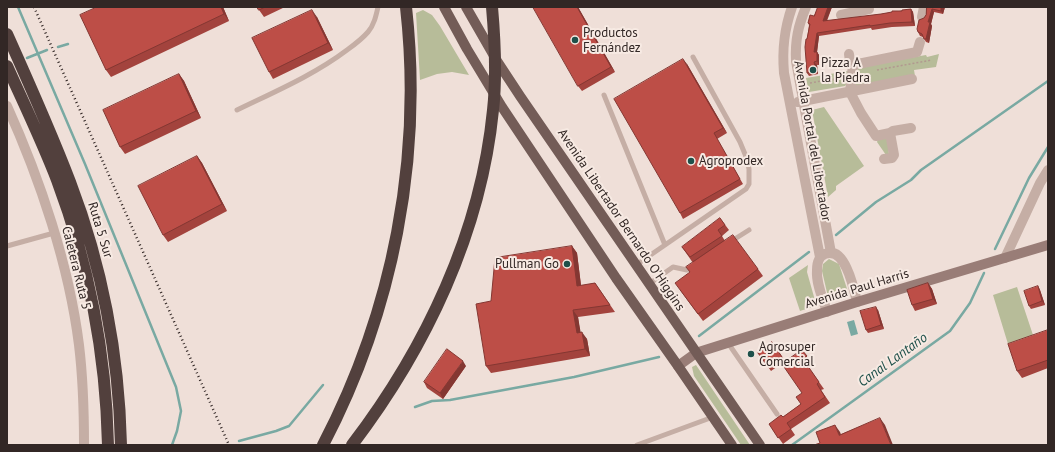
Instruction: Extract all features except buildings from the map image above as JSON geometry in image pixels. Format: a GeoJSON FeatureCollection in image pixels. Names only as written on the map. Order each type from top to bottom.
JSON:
{"type":"FeatureCollection","features":[{"type":"Feature","properties":{"kind":"highway"},"geometry":{"type":"LineString","coordinates":[[323,445],[345,400],[373,329],[387,281],[398,232],[406,177],[411,117],[410,60],[406,7]]}},
{"type":"Feature","properties":{"kind":"highway"},"geometry":{"type":"LineString","coordinates":[[352,445],[383,404],[423,335],[445,288],[468,229],[477,199],[487,153],[493,108],[495,76],[492,7]]}},
{"type":"Feature","properties":{"kind":"highway","name":"Ruta 5 Sur"},"geometry":{"type":"LineString","coordinates":[[7,34],[76,196],[90,240],[104,299],[112,342],[117,382],[121,445]]}},
{"type":"Feature","properties":{"kind":"highway","name":"Ruta 5 Sur"},"geometry":{"type":"LineString","coordinates":[[7,66],[57,181],[83,263],[100,344],[106,396],[108,445]]}},
{"type":"Feature","properties":{"kind":"main road","name":"Avenida Libertador Bernardo O'Higgins"},"geometry":{"type":"LineString","coordinates":[[466,7],[497,61],[760,445]]}},
{"type":"Feature","properties":{"kind":"main road"},"geometry":{"type":"LineString","coordinates":[[445,10],[502,107],[616,278],[732,445]]}},
{"type":"Feature","properties":{"kind":"main road","name":"Avenida Paul Harris"},"geometry":{"type":"LineString","coordinates":[[678,366],[696,353],[857,302],[1048,245]]}},
{"type":"Feature","properties":{"kind":"street","name":"Avenida Portal del Libertador"},"geometry":{"type":"LineString","coordinates":[[792,7],[787,21],[784,37],[784,73],[820,257],[817,264],[817,278],[827,312]]}},
{"type":"Feature","properties":{"kind":"street","name":"Avenida Portal del Libertador"},"geometry":{"type":"LineString","coordinates":[[806,7],[797,32],[795,54],[831,253]]}},
{"type":"Feature","properties":{"kind":"street"},"geometry":{"type":"LineString","coordinates":[[841,15],[873,8]]}},
{"type":"Feature","properties":{"kind":"street"},"geometry":{"type":"LineString","coordinates":[[853,65],[917,52],[920,42]]}},
{"type":"Feature","properties":{"kind":"street"},"geometry":{"type":"LineString","coordinates":[[849,54],[850,62],[853,65],[850,92],[861,114],[876,136],[911,128]]}},
{"type":"Feature","properties":{"kind":"street"},"geometry":{"type":"LineString","coordinates":[[790,104],[912,79]]}},
{"type":"Feature","properties":{"kind":"street","name":"Caletera Ruta 5"},"geometry":{"type":"LineString","coordinates":[[7,106],[28,157],[54,233],[72,302],[79,344],[83,386],[84,445]]}},
{"type":"Feature","properties":{"kind":"street"},"geometry":{"type":"LineString","coordinates":[[884,159],[892,158],[894,155],[890,133]]}},
{"type":"Feature","properties":{"kind":"street"},"geometry":{"type":"LineString","coordinates":[[1005,258],[1040,183],[1048,170]]}},
{"type":"Feature","properties":{"kind":"street"},"geometry":{"type":"LineString","coordinates":[[820,257],[831,253],[837,255],[842,260],[848,270],[857,302]]}},
{"type":"Feature","properties":{"kind":"lane"},"geometry":{"type":"LineString","coordinates":[[237,110],[320,69],[334,60],[368,32],[373,24],[378,7]]}},
{"type":"Feature","properties":{"kind":"lane"},"geometry":{"type":"LineString","coordinates":[[437,7],[445,10]]}},
{"type":"Feature","properties":{"kind":"lane"},"geometry":{"type":"LineString","coordinates":[[636,264],[746,189],[749,184],[747,159],[740,142],[693,57]]}},
{"type":"Feature","properties":{"kind":"lane"},"geometry":{"type":"LineString","coordinates":[[604,95],[665,245]]}},
{"type":"Feature","properties":{"kind":"lane"},"geometry":{"type":"LineString","coordinates":[[728,244],[749,230]]}},
{"type":"Feature","properties":{"kind":"lane"},"geometry":{"type":"LineString","coordinates":[[7,246],[54,233]]}},
{"type":"Feature","properties":{"kind":"lane"},"geometry":{"type":"LineString","coordinates":[[649,284],[673,267],[687,270],[697,265]]}},
{"type":"Feature","properties":{"kind":"lane"},"geometry":{"type":"LineString","coordinates":[[728,343],[777,414]]}},
{"type":"Feature","properties":{"kind":"lane"},"geometry":{"type":"LineString","coordinates":[[637,445],[713,417]]}},
{"type":"Feature","properties":{"kind":"path"},"geometry":{"type":"LineString","coordinates":[[891,58],[893,65],[892,72],[895,83]]}},
{"type":"Feature","properties":{"kind":"green space"},"geometry":{"type":"Polygon","coordinates":[[[423,10],[432,15],[440,26],[469,75],[452,72],[437,74],[420,80],[416,13],[423,10]]]}},
{"type":"Feature","properties":{"kind":"green space"},"geometry":{"type":"Polygon","coordinates":[[[939,54],[936,67],[914,70],[915,76],[855,86],[858,67],[939,54]]]}},
{"type":"Feature","properties":{"kind":"green space"},"geometry":{"type":"Polygon","coordinates":[[[848,71],[848,82],[845,86],[809,92],[806,78],[848,71]]]}},
{"type":"Feature","properties":{"kind":"green space"},"geometry":{"type":"Polygon","coordinates":[[[824,107],[864,166],[836,186],[836,190],[828,197],[812,110],[824,107]]]}},
{"type":"Feature","properties":{"kind":"green space"},"geometry":{"type":"Polygon","coordinates":[[[887,137],[889,154],[886,155],[877,142],[878,139],[887,137]]]}},
{"type":"Feature","properties":{"kind":"green space"},"geometry":{"type":"Polygon","coordinates":[[[829,259],[839,264],[849,295],[829,301],[822,271],[823,264],[829,259]]]}},
{"type":"Feature","properties":{"kind":"green space"},"geometry":{"type":"Polygon","coordinates":[[[808,265],[807,272],[816,304],[800,311],[789,278],[808,265]]]}},
{"type":"Feature","properties":{"kind":"green space"},"geometry":{"type":"Polygon","coordinates":[[[1017,287],[1033,335],[1008,344],[993,295],[1017,287]]]}},
{"type":"Feature","properties":{"kind":"green space"},"geometry":{"type":"Polygon","coordinates":[[[696,365],[750,445],[741,445],[694,376],[692,367],[696,365]]]}},
{"type":"Feature","properties":{"kind":"water"},"geometry":{"type":"Polygon","coordinates":[[[854,320],[858,334],[851,336],[847,322],[854,320]]]}},
{"type":"Feature","properties":{"kind":"waterway"},"geometry":{"type":"LineString","coordinates":[[18,7],[85,164],[176,387],[181,411],[177,431],[172,445]]}},
{"type":"Feature","properties":{"kind":"waterway"},"geometry":{"type":"LineString","coordinates":[[58,47],[68,44]]}},
{"type":"Feature","properties":{"kind":"waterway"},"geometry":{"type":"LineString","coordinates":[[27,58],[47,50]]}},
{"type":"Feature","properties":{"kind":"waterway"},"geometry":{"type":"LineString","coordinates":[[836,235],[876,202],[911,180],[921,170],[1048,81]]}},
{"type":"Feature","properties":{"kind":"waterway","name":"Canal Lantaño"},"geometry":{"type":"LineString","coordinates":[[995,249],[1029,178],[1048,147]]}},
{"type":"Feature","properties":{"kind":"waterway"},"geometry":{"type":"LineString","coordinates":[[699,336],[809,252]]}},
{"type":"Feature","properties":{"kind":"waterway","name":"Canal Lantaño"},"geometry":{"type":"LineString","coordinates":[[792,445],[950,331],[970,303],[984,273]]}},
{"type":"Feature","properties":{"kind":"waterway"},"geometry":{"type":"LineString","coordinates":[[415,407],[432,401],[450,400],[574,377],[659,357]]}},
{"type":"Feature","properties":{"kind":"waterway"},"geometry":{"type":"LineString","coordinates":[[239,441],[289,426],[323,385]]}},
{"type":"Feature","properties":{"kind":"railway"},"geometry":{"type":"LineString","coordinates":[[34,7],[229,445]]}},
{"type":"Feature","properties":{"kind":"place","name":"Productos Fernández"},"geometry":{"type":"Point","coordinates":[575,40]}},
{"type":"Feature","properties":{"kind":"place","name":"Pizza A la Piedra"},"geometry":{"type":"Point","coordinates":[813,70]}},
{"type":"Feature","properties":{"kind":"place","name":"Agroprodex"},"geometry":{"type":"Point","coordinates":[691,161]}},
{"type":"Feature","properties":{"kind":"place","name":"Pullman Go"},"geometry":{"type":"Point","coordinates":[567,264]}},
{"type":"Feature","properties":{"kind":"place","name":"Agrosuper Comercial"},"geometry":{"type":"Point","coordinates":[751,354]}}]}
